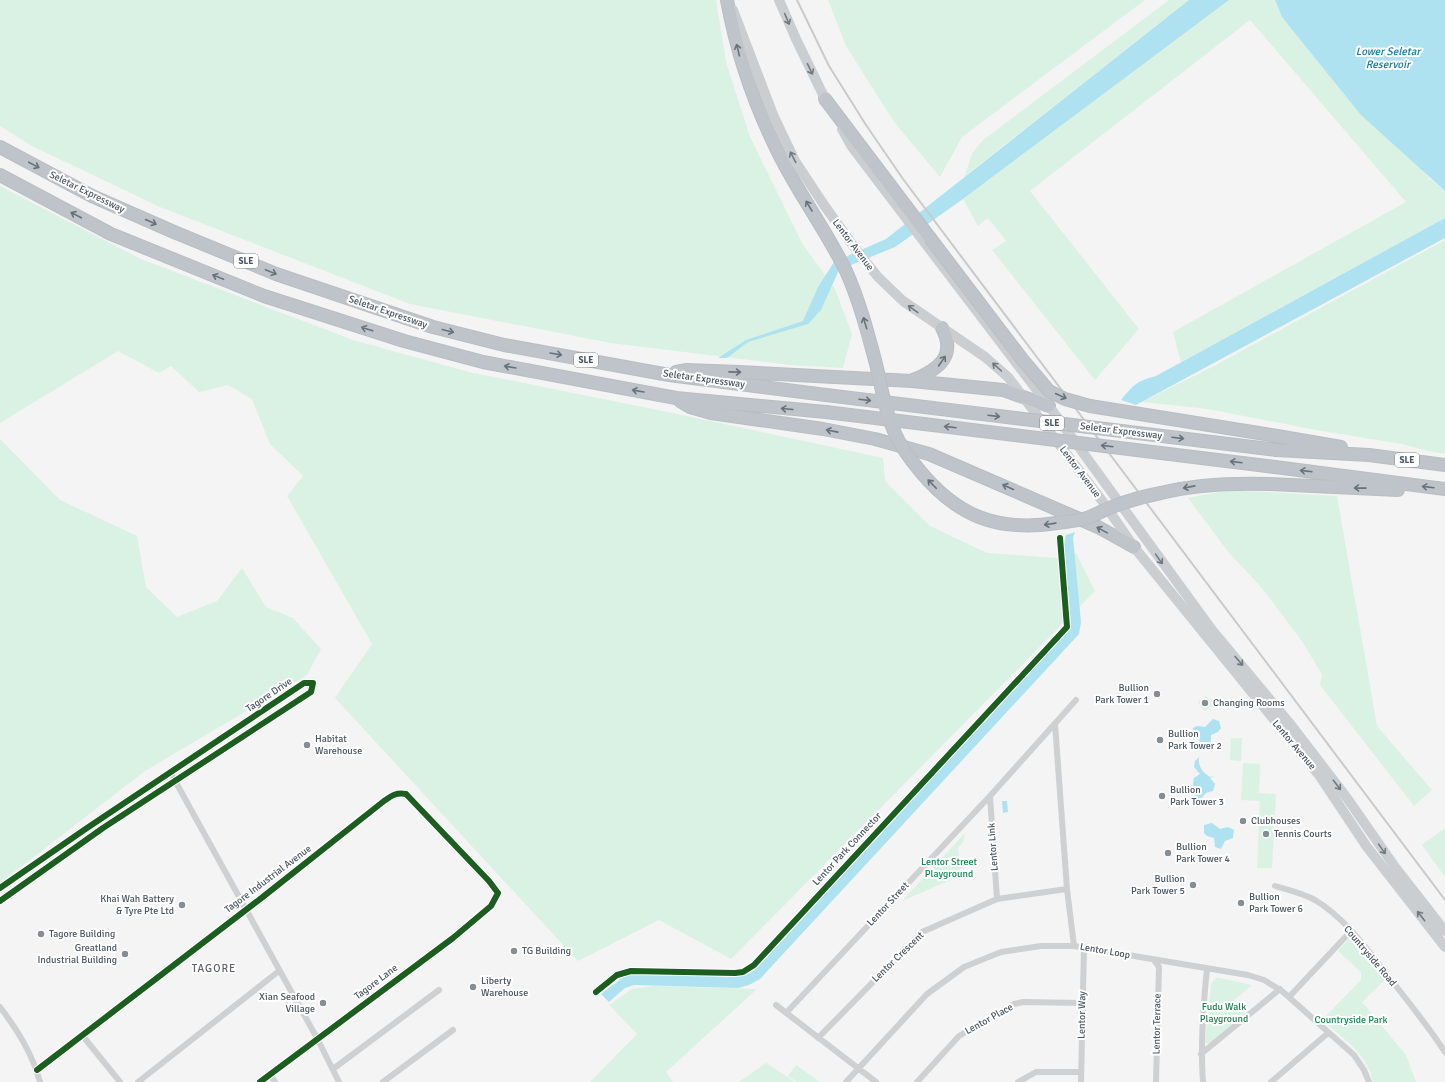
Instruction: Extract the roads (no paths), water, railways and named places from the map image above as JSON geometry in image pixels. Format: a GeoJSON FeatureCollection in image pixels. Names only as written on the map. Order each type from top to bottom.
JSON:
{"type":"FeatureCollection","features":[{"type":"Feature","properties":{"kind":"highway"},"geometry":{"type":"LineString","coordinates":[[728,0],[736,44],[749,87],[778,153],[835,251],[853,288],[869,336],[893,430],[912,461],[934,486],[961,508],[989,521],[1009,525],[1031,526],[1083,519],[1113,507],[1160,493],[1196,486],[1233,483],[1391,490],[1412,485]]}},
{"type":"Feature","properties":{"kind":"highway"},"geometry":{"type":"LineString","coordinates":[[825,99],[906,212],[1049,391],[1065,399],[1090,406],[1336,446],[1369,455]]}},
{"type":"Feature","properties":{"kind":"highway","name":"Seletar Expressway"},"geometry":{"type":"LineString","coordinates":[[0,147],[92,196],[276,274],[425,325],[504,345],[669,375],[1277,450],[1369,455],[1445,465]]}},
{"type":"Feature","properties":{"kind":"highway","name":"Seletar Expressway"},"geometry":{"type":"LineString","coordinates":[[0,175],[111,234],[264,296],[404,341],[483,362],[676,398],[826,412],[1445,489]]}},
{"type":"Feature","properties":{"kind":"highway"},"geometry":{"type":"LineString","coordinates":[[912,381],[937,368],[945,357],[947,344],[942,328]]}},
{"type":"Feature","properties":{"kind":"highway"},"geometry":{"type":"LineString","coordinates":[[669,375],[680,371],[691,370],[912,381],[1003,390],[1049,406]]}},
{"type":"Feature","properties":{"kind":"highway"},"geometry":{"type":"LineString","coordinates":[[676,398],[690,407],[710,413],[823,429],[875,439],[929,454],[1098,527],[1134,548]]}},
{"type":"Feature","properties":{"kind":"main road","name":"Lentor Avenue"},"geometry":{"type":"LineString","coordinates":[[728,0],[774,117],[795,161],[820,200],[854,247],[878,277],[911,308],[994,364],[1023,396],[1103,502],[1134,548],[1304,756],[1367,848],[1445,947]]}},
{"type":"Feature","properties":{"kind":"main road"},"geometry":{"type":"LineString","coordinates":[[779,0],[825,99]]}},
{"type":"Feature","properties":{"kind":"main road","name":"Lentor Avenue"},"geometry":{"type":"LineString","coordinates":[[906,212],[923,239],[1115,495],[1212,630],[1291,724],[1399,872],[1445,931]]}},
{"type":"Feature","properties":{"kind":"main road"},"geometry":{"type":"LineString","coordinates":[[1103,502],[1115,495]]}},
{"type":"Feature","properties":{"kind":"street","name":"Tagore Drive"},"geometry":{"type":"LineString","coordinates":[[0,888],[304,683],[313,683],[311,692],[103,828],[0,901]]}},
{"type":"Feature","properties":{"kind":"street","name":"Lentor Street"},"geometry":{"type":"LineString","coordinates":[[786,1013],[990,796],[1076,700]]}},
{"type":"Feature","properties":{"kind":"street"},"geometry":{"type":"LineString","coordinates":[[1055,724],[1067,889],[1074,946]]}},
{"type":"Feature","properties":{"kind":"street"},"geometry":{"type":"LineString","coordinates":[[170,773],[318,1040],[339,1082]]}},
{"type":"Feature","properties":{"kind":"street","name":"Tagore Industrial Avenue"},"geometry":{"type":"LineString","coordinates":[[37,1070],[393,795],[400,793],[406,794],[498,893]]}},
{"type":"Feature","properties":{"kind":"street","name":"Lentor Link"},"geometry":{"type":"LineString","coordinates":[[990,796],[997,899]]}},
{"type":"Feature","properties":{"kind":"street","name":"Countryside Road"},"geometry":{"type":"LineString","coordinates":[[1275,886],[1314,900],[1330,911],[1351,931],[1429,1027],[1445,1052]]}},
{"type":"Feature","properties":{"kind":"street","name":"Lentor Crescent"},"geometry":{"type":"LineString","coordinates":[[818,1038],[919,933],[997,899],[1067,889]]}},
{"type":"Feature","properties":{"kind":"street","name":"Tagore Lane"},"geometry":{"type":"LineString","coordinates":[[260,1082],[318,1040],[392,982],[453,938],[491,906],[498,893]]}},
{"type":"Feature","properties":{"kind":"street"},"geometry":{"type":"LineString","coordinates":[[1289,997],[1351,931]]}},
{"type":"Feature","properties":{"kind":"street","name":"Lentor Loop"},"geometry":{"type":"LineString","coordinates":[[846,1082],[927,994],[964,967],[1001,952],[1041,946],[1074,946],[1248,975],[1264,980],[1280,989],[1354,1055],[1364,1070],[1369,1082]]}},
{"type":"Feature","properties":{"kind":"street","name":"Lentor Way"},"geometry":{"type":"LineString","coordinates":[[1081,1082],[1084,948]]}},
{"type":"Feature","properties":{"kind":"street"},"geometry":{"type":"LineString","coordinates":[[1154,960],[1159,967],[1164,962]]}},
{"type":"Feature","properties":{"kind":"street","name":"Lentor Terrace"},"geometry":{"type":"LineString","coordinates":[[1156,1082],[1159,967]]}},
{"type":"Feature","properties":{"kind":"street"},"geometry":{"type":"LineString","coordinates":[[1203,1082],[1201,1054],[1207,969]]}},
{"type":"Feature","properties":{"kind":"street"},"geometry":{"type":"LineString","coordinates":[[138,1082],[279,971]]}},
{"type":"Feature","properties":{"kind":"street"},"geometry":{"type":"LineString","coordinates":[[1201,1054],[1280,989]]}},
{"type":"Feature","properties":{"kind":"street"},"geometry":{"type":"LineString","coordinates":[[332,1069],[439,990]]}},
{"type":"Feature","properties":{"kind":"street","name":"Lentor Place"},"geometry":{"type":"LineString","coordinates":[[917,1082],[962,1034],[1014,1004],[1023,1002],[1082,1004]]}},
{"type":"Feature","properties":{"kind":"street"},"geometry":{"type":"LineString","coordinates":[[776,1005],[876,1082]]}},
{"type":"Feature","properties":{"kind":"street"},"geometry":{"type":"LineString","coordinates":[[0,1007],[20,1033],[37,1070],[40,1082]]}},
{"type":"Feature","properties":{"kind":"street"},"geometry":{"type":"LineString","coordinates":[[384,1082],[453,1030]]}},
{"type":"Feature","properties":{"kind":"street"},"geometry":{"type":"LineString","coordinates":[[1271,1082],[1328,1033]]}},
{"type":"Feature","properties":{"kind":"street"},"geometry":{"type":"LineString","coordinates":[[82,1035],[120,1082]]}},
{"type":"Feature","properties":{"kind":"street"},"geometry":{"type":"LineString","coordinates":[[1018,1082],[1036,1072],[1081,1072]]}},
{"type":"Feature","properties":{"kind":"street"},"geometry":{"type":"LineString","coordinates":[[270,1074],[275,1082]]}},
{"type":"Feature","properties":{"kind":"water"},"geometry":{"type":"Polygon","coordinates":[[[1189,0],[1229,0],[963,199],[895,247],[839,270],[821,310],[808,324],[748,342],[727,358],[718,358],[746,340],[803,321],[818,287],[834,262],[886,239],[1189,0]]]}},
{"type":"Feature","properties":{"kind":"water","name":"Lower Seletar Reservoir"},"geometry":{"type":"Polygon","coordinates":[[[1275,0],[1445,0],[1445,191],[1361,115],[1282,17],[1275,0]]]}},
{"type":"Feature","properties":{"kind":"water"},"geometry":{"type":"Polygon","coordinates":[[[1445,218],[1445,238],[1136,405],[1121,400],[1132,387],[1140,382],[1156,376],[1445,218]]]}},
{"type":"Feature","properties":{"kind":"water"},"geometry":{"type":"Polygon","coordinates":[[[1075,532],[1073,538],[1081,622],[1079,634],[760,979],[749,985],[738,988],[634,985],[625,988],[609,1002],[601,994],[630,974],[739,976],[746,975],[755,970],[1069,630],[1071,626],[1064,544],[1066,535],[1075,532]]]}},
{"type":"Feature","properties":{"kind":"water"},"geometry":{"type":"Polygon","coordinates":[[[1213,719],[1219,721],[1221,728],[1218,732],[1211,735],[1211,746],[1204,749],[1200,746],[1199,736],[1193,732],[1193,728],[1197,726],[1205,727],[1213,719]]]}},
{"type":"Feature","properties":{"kind":"water"},"geometry":{"type":"Polygon","coordinates":[[[1199,757],[1199,763],[1203,771],[1210,777],[1215,776],[1210,778],[1215,784],[1213,791],[1206,793],[1200,800],[1195,796],[1193,787],[1194,778],[1200,774],[1194,767],[1195,761],[1199,757]]]}},
{"type":"Feature","properties":{"kind":"water"},"geometry":{"type":"Polygon","coordinates":[[[1002,801],[1007,801],[1008,812],[1003,813],[1002,801]]]}},
{"type":"Feature","properties":{"kind":"water"},"geometry":{"type":"Polygon","coordinates":[[[1212,823],[1220,829],[1228,827],[1234,830],[1233,838],[1225,841],[1221,849],[1215,847],[1214,838],[1207,836],[1204,833],[1204,825],[1212,823]]]}},
{"type":"Feature","properties":{"kind":"railway"},"geometry":{"type":"LineString","coordinates":[[797,0],[829,66],[866,125],[903,179],[1445,900]]}},
{"type":"Feature","properties":{"kind":"place","name":"Bullion Park Tower 1"},"geometry":{"type":"Point","coordinates":[1157,694]}},
{"type":"Feature","properties":{"kind":"place","name":"Changing Rooms"},"geometry":{"type":"Point","coordinates":[1205,703]}},
{"type":"Feature","properties":{"kind":"place","name":"Bullion Park Tower 2"},"geometry":{"type":"Point","coordinates":[1160,740]}},
{"type":"Feature","properties":{"kind":"place","name":"Habitat Warehouse"},"geometry":{"type":"Point","coordinates":[307,745]}},
{"type":"Feature","properties":{"kind":"place","name":"Bullion Park Tower 3"},"geometry":{"type":"Point","coordinates":[1162,796]}},
{"type":"Feature","properties":{"kind":"place","name":"Clubhouses"},"geometry":{"type":"Point","coordinates":[1243,821]}},
{"type":"Feature","properties":{"kind":"place","name":"Tennis Courts"},"geometry":{"type":"Point","coordinates":[1266,834]}},
{"type":"Feature","properties":{"kind":"place","name":"Bullion Park Tower 4"},"geometry":{"type":"Point","coordinates":[1168,853]}},
{"type":"Feature","properties":{"kind":"place","name":"Bullion Park Tower 5"},"geometry":{"type":"Point","coordinates":[1193,885]}},
{"type":"Feature","properties":{"kind":"place","name":"Bullion Park Tower 6"},"geometry":{"type":"Point","coordinates":[1241,903]}},
{"type":"Feature","properties":{"kind":"place","name":"Khai Wah Battery & Tyre Pte Ltd"},"geometry":{"type":"Point","coordinates":[182,905]}},
{"type":"Feature","properties":{"kind":"place","name":"Tagore Building"},"geometry":{"type":"Point","coordinates":[41,934]}},
{"type":"Feature","properties":{"kind":"place","name":"TG Building"},"geometry":{"type":"Point","coordinates":[514,951]}},
{"type":"Feature","properties":{"kind":"place","name":"Greatland Industrial Building"},"geometry":{"type":"Point","coordinates":[125,954]}},
{"type":"Feature","properties":{"kind":"place","name":"Liberty Warehouse"},"geometry":{"type":"Point","coordinates":[473,987]}},
{"type":"Feature","properties":{"kind":"place","name":"Xian Seafood Village"},"geometry":{"type":"Point","coordinates":[323,1003]}},
{"type":"Feature","properties":{"kind":"district","name":"TAGORE"},"geometry":{"type":"Point","coordinates":[214,968]}},
{"type":"Feature","properties":{"kind":"park label","name":"Lentor Street Playground"},"geometry":{"type":"Point","coordinates":[949,868]}},
{"type":"Feature","properties":{"kind":"park label","name":"Fudu Walk Playground"},"geometry":{"type":"Point","coordinates":[1224,1012]}},
{"type":"Feature","properties":{"kind":"park label","name":"Countryside Park"},"geometry":{"type":"Point","coordinates":[1351,1020]}}]}
